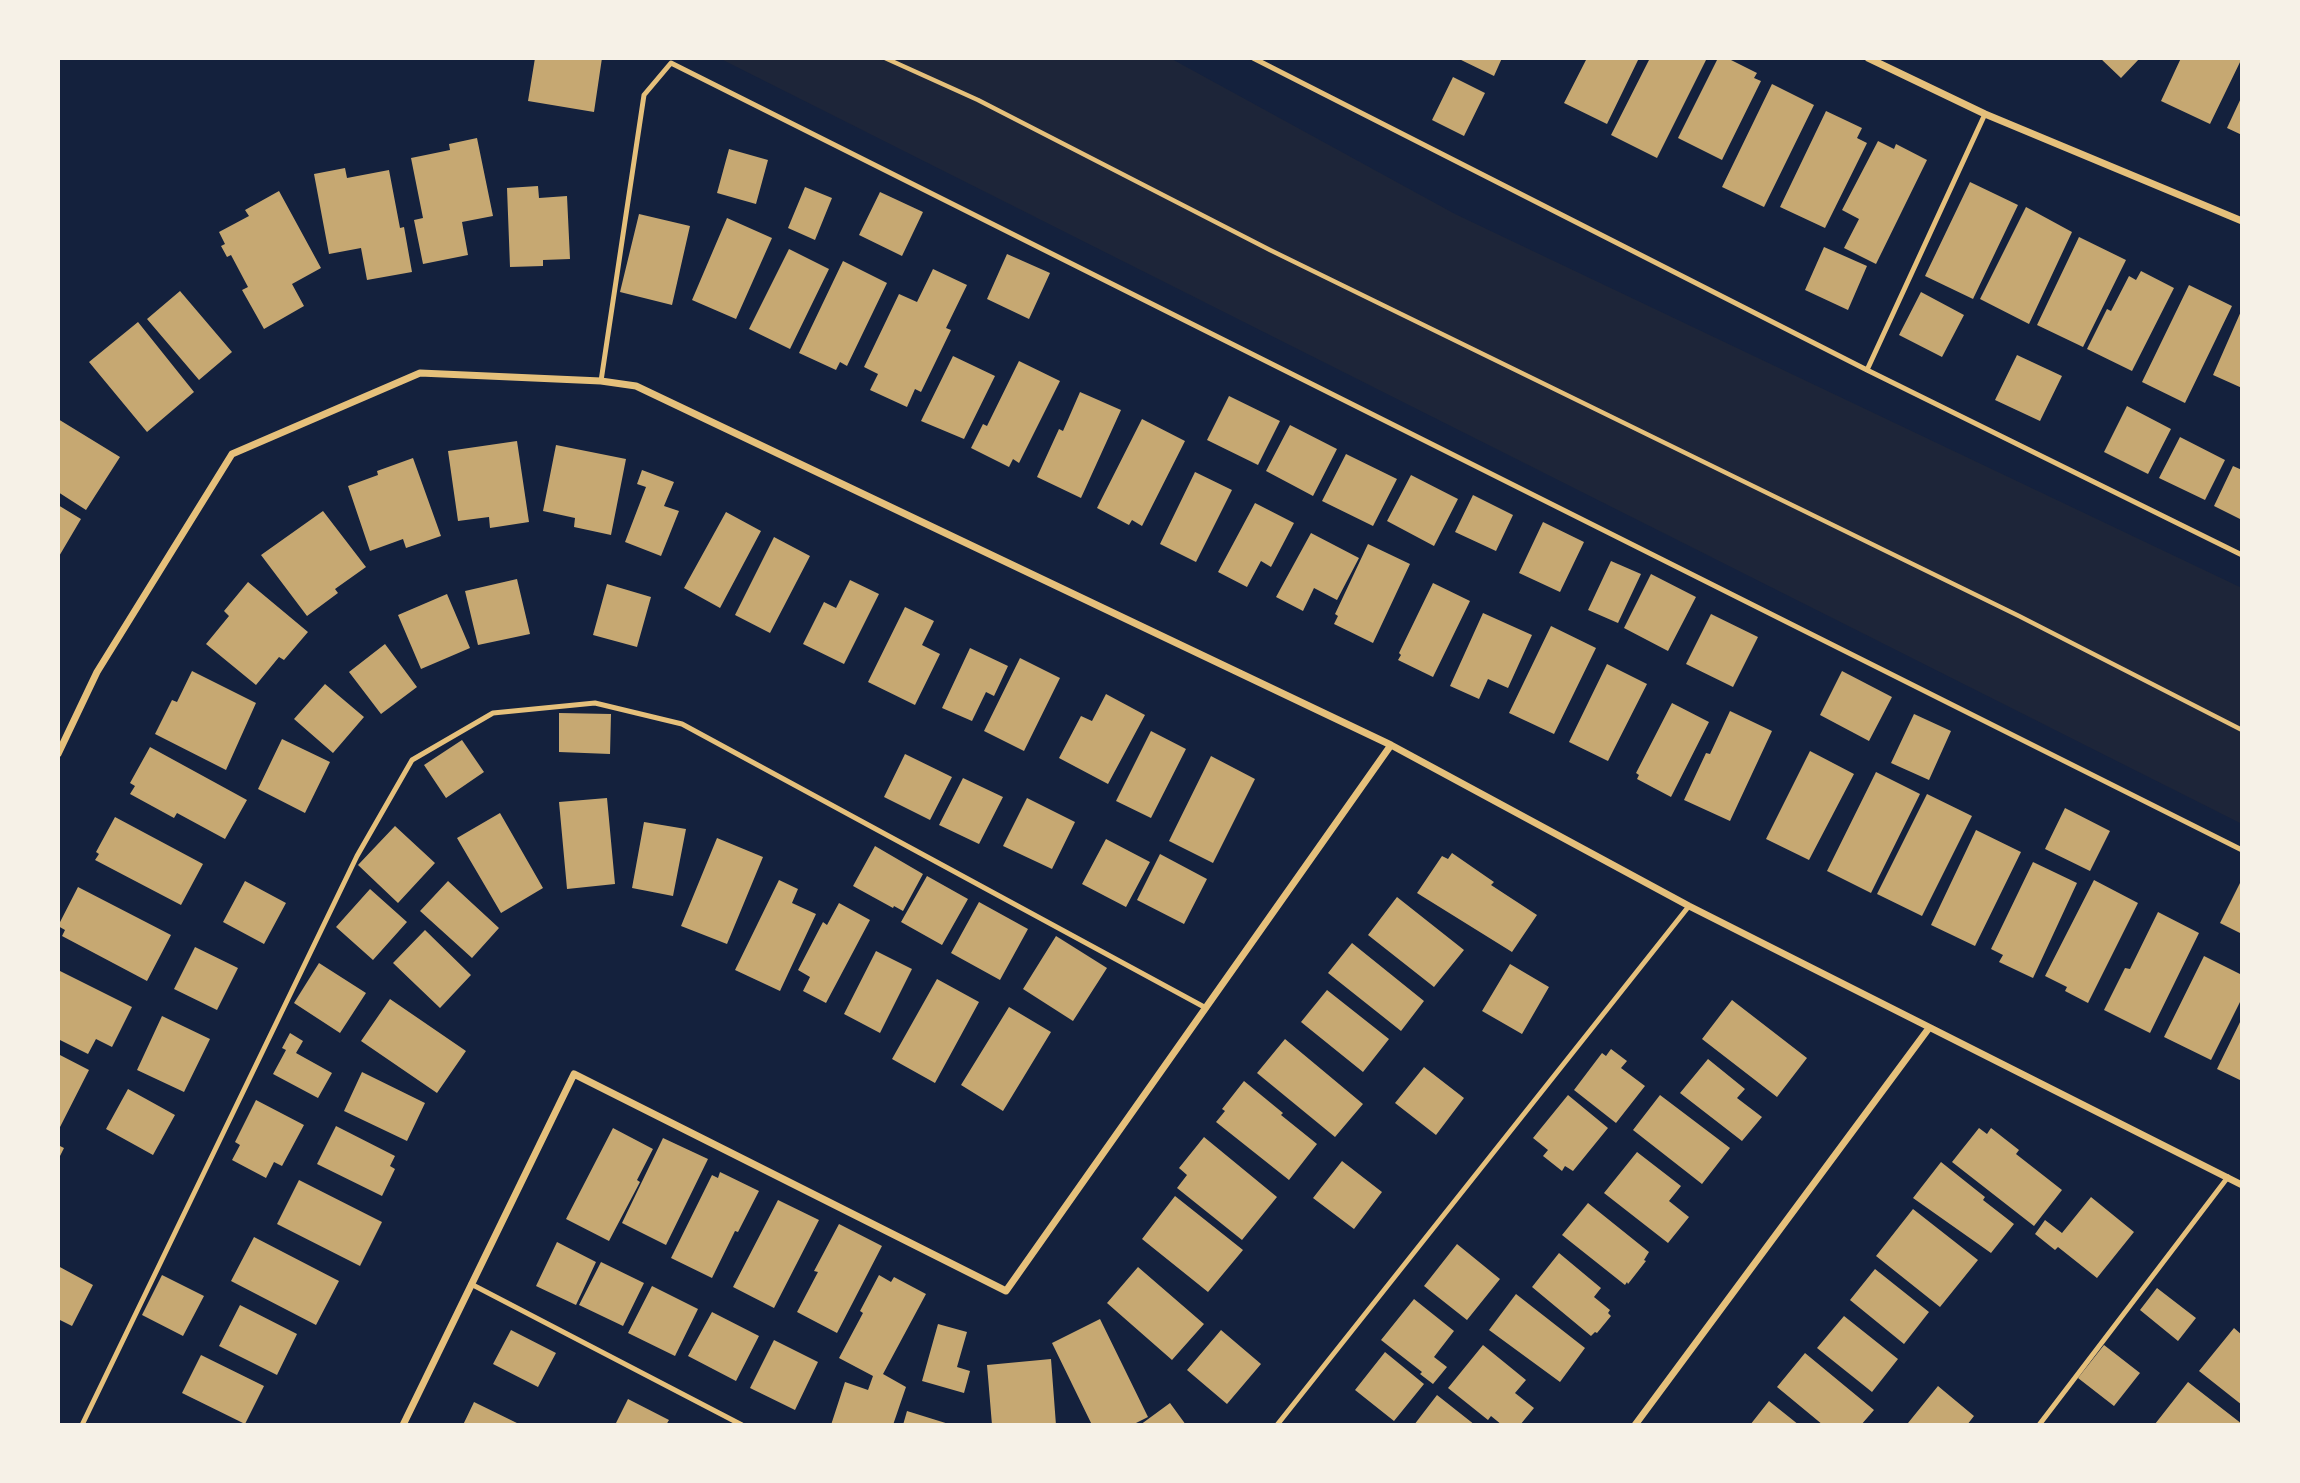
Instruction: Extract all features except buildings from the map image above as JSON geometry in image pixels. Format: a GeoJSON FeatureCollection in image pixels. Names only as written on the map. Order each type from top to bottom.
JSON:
{"type":"FeatureCollection","features":[{"type":"Feature","properties":{"kind":"street"},"geometry":{"type":"LineString","coordinates":[[1868,58],[1984,114],[2242,220]]}},
{"type":"Feature","properties":{"kind":"street"},"geometry":{"type":"LineString","coordinates":[[58,754],[97,673],[232,454],[420,373],[601,381],[636,386],[1391,745],[1689,906],[2242,1185]]}},
{"type":"Feature","properties":{"kind":"street"},"geometry":{"type":"LineString","coordinates":[[403,1425],[574,1074],[1006,1292],[1391,745]]}},
{"type":"Feature","properties":{"kind":"street"},"geometry":{"type":"LineString","coordinates":[[1635,1425],[1929,1028]]}},
{"type":"Feature","properties":{"kind":"lane"},"geometry":{"type":"LineString","coordinates":[[1253,58],[1867,370],[2242,555]]}},
{"type":"Feature","properties":{"kind":"lane"},"geometry":{"type":"LineString","coordinates":[[601,381],[644,95],[671,63],[2242,850]]}},
{"type":"Feature","properties":{"kind":"lane"},"geometry":{"type":"LineString","coordinates":[[1867,370],[1984,114]]}},
{"type":"Feature","properties":{"kind":"lane"},"geometry":{"type":"LineString","coordinates":[[82,1425],[356,856],[412,760],[493,713],[595,703],[682,724],[1206,1008]]}},
{"type":"Feature","properties":{"kind":"lane"},"geometry":{"type":"LineString","coordinates":[[1277,1425],[1689,906]]}},
{"type":"Feature","properties":{"kind":"lane"},"geometry":{"type":"LineString","coordinates":[[2039,1425],[2228,1177]]}},
{"type":"Feature","properties":{"kind":"lane"},"geometry":{"type":"LineString","coordinates":[[471,1284],[741,1425]]}},
{"type":"Feature","properties":{"kind":"path"},"geometry":{"type":"LineString","coordinates":[[885,58],[978,100],[1270,250],[2020,616],[2242,730]]}},
{"type":"Feature","properties":{"kind":"shaded area"},"geometry":{"type":"Polygon","coordinates":[[[719,58],[1170,58],[1455,214],[2242,588],[2242,824],[719,58]]]}}]}
